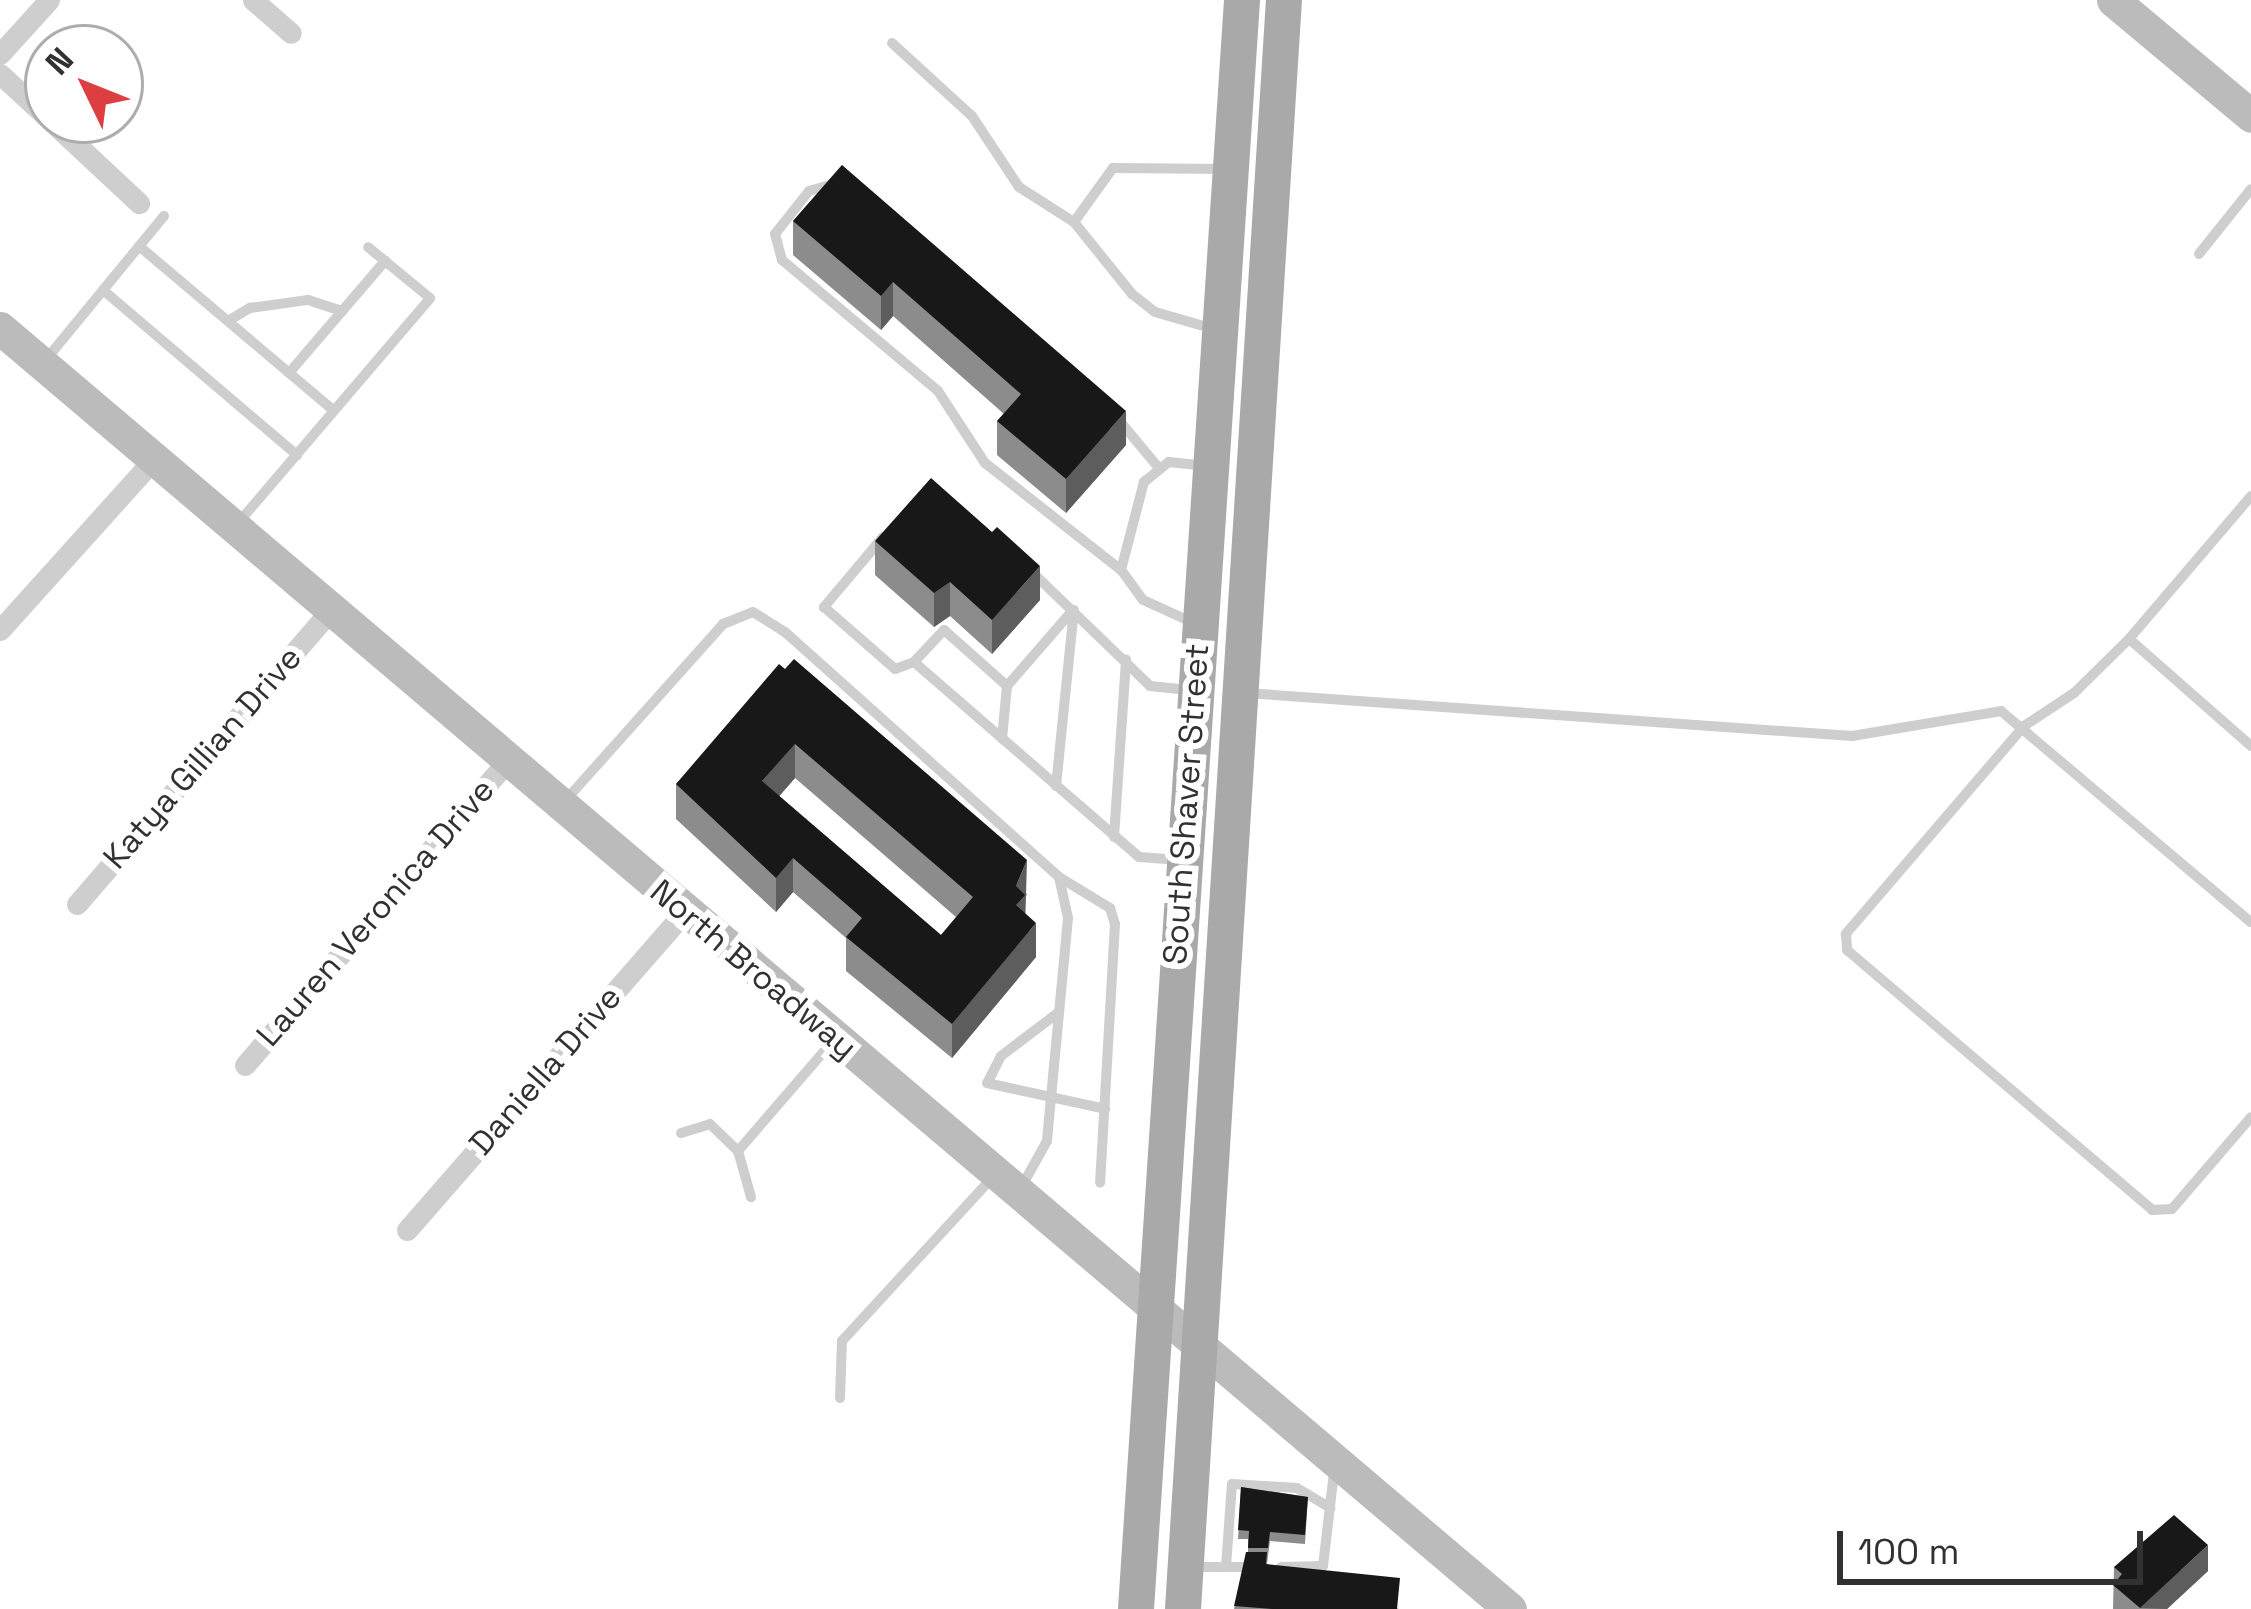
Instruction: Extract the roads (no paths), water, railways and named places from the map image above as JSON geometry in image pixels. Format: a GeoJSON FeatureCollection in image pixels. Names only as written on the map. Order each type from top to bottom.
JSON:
{"type":"FeatureCollection","features":[{"type":"Feature","properties":{"kind":"main road","name":"South Shaver Street"},"geometry":{"type":"LineString","coordinates":[[1136,1609],[1242,0]]}},
{"type":"Feature","properties":{"kind":"main road","name":"South Shaver Street"},"geometry":{"type":"LineString","coordinates":[[1184,1609],[1284,0]]}},
{"type":"Feature","properties":{"kind":"main road"},"geometry":{"type":"LineString","coordinates":[[1230,169],[1274,174]]}},
{"type":"Feature","properties":{"kind":"main road"},"geometry":{"type":"LineString","coordinates":[[1210,467],[1257,471]]}},
{"type":"Feature","properties":{"kind":"main road"},"geometry":{"type":"LineString","coordinates":[[1195,690],[1242,693]]}},
{"type":"Feature","properties":{"kind":"street"},"geometry":{"type":"LineString","coordinates":[[253,0],[291,33]]}},
{"type":"Feature","properties":{"kind":"street"},"geometry":{"type":"LineString","coordinates":[[2113,0],[2251,116]]}},
{"type":"Feature","properties":{"kind":"street"},"geometry":{"type":"LineString","coordinates":[[0,55],[41,3]]}},
{"type":"Feature","properties":{"kind":"street"},"geometry":{"type":"LineString","coordinates":[[0,74],[24,96]]}},
{"type":"Feature","properties":{"kind":"street"},"geometry":{"type":"LineString","coordinates":[[76,144],[139,203]]}},
{"type":"Feature","properties":{"kind":"street","name":"North Broadway"},"geometry":{"type":"LineString","coordinates":[[0,328],[329,612],[1510,1609]]}},
{"type":"Feature","properties":{"kind":"street"},"geometry":{"type":"LineString","coordinates":[[0,630],[153,460]]}},
{"type":"Feature","properties":{"kind":"street","name":"Katya Gillian Drive"},"geometry":{"type":"LineString","coordinates":[[77,904],[329,612]]}},
{"type":"Feature","properties":{"kind":"street","name":"Lauren Veronica Drive"},"geometry":{"type":"LineString","coordinates":[[245,1065],[508,761]]}},
{"type":"Feature","properties":{"kind":"street","name":"Daniella Drive"},"geometry":{"type":"LineString","coordinates":[[407,1230],[684,913]]}},
{"type":"Feature","properties":{"kind":"lane"},"geometry":{"type":"LineString","coordinates":[[892,43],[972,116],[1019,187],[1074,222],[1155,312],[1220,330]]}},
{"type":"Feature","properties":{"kind":"lane"},"geometry":{"type":"LineString","coordinates":[[1074,222],[1113,168],[1230,169]]}},
{"type":"Feature","properties":{"kind":"lane"},"geometry":{"type":"LineString","coordinates":[[854,197],[836,182],[809,191],[775,234],[782,260],[938,392],[986,463],[1121,569],[1143,600],[1199,626]]}},
{"type":"Feature","properties":{"kind":"lane"},"geometry":{"type":"LineString","coordinates":[[2198,254],[2251,189]]}},
{"type":"Feature","properties":{"kind":"lane"},"geometry":{"type":"LineString","coordinates":[[42,364],[164,216]]}},
{"type":"Feature","properties":{"kind":"lane"},"geometry":{"type":"LineString","coordinates":[[139,246],[334,411]]}},
{"type":"Feature","properties":{"kind":"lane"},"geometry":{"type":"LineString","coordinates":[[233,530],[430,298],[368,247]]}},
{"type":"Feature","properties":{"kind":"lane"},"geometry":{"type":"LineString","coordinates":[[289,373],[385,261]]}},
{"type":"Feature","properties":{"kind":"lane"},"geometry":{"type":"LineString","coordinates":[[103,290],[297,454]]}},
{"type":"Feature","properties":{"kind":"lane"},"geometry":{"type":"LineString","coordinates":[[228,321],[250,308],[308,300],[342,311]]}},
{"type":"Feature","properties":{"kind":"lane"},"geometry":{"type":"LineString","coordinates":[[1113,415],[1158,467]]}},
{"type":"Feature","properties":{"kind":"lane"},"geometry":{"type":"LineString","coordinates":[[1121,569],[1144,482],[1158,467],[1210,467]]}},
{"type":"Feature","properties":{"kind":"lane"},"geometry":{"type":"LineString","coordinates":[[2251,496],[2129,639],[2074,693],[2024,726],[1846,934],[1846,950],[2152,1210],[2171,1209],[2251,1117]]}},
{"type":"Feature","properties":{"kind":"lane"},"geometry":{"type":"LineString","coordinates":[[898,520],[824,607],[895,669],[914,662],[944,630],[1007,686]]}},
{"type":"Feature","properties":{"kind":"lane"},"geometry":{"type":"LineString","coordinates":[[1016,558],[1126,658],[1150,686],[1195,690]]}},
{"type":"Feature","properties":{"kind":"lane"},"geometry":{"type":"LineString","coordinates":[[1002,739],[1007,686],[1074,610]]}},
{"type":"Feature","properties":{"kind":"lane"},"geometry":{"type":"LineString","coordinates":[[1056,786],[1074,610]]}},
{"type":"Feature","properties":{"kind":"lane"},"geometry":{"type":"LineString","coordinates":[[560,807],[723,624],[753,612],[785,632],[1059,877],[1110,908],[1115,924],[1100,1183]]}},
{"type":"Feature","properties":{"kind":"lane"},"geometry":{"type":"LineString","coordinates":[[2129,639],[2251,746]]}},
{"type":"Feature","properties":{"kind":"lane"},"geometry":{"type":"LineString","coordinates":[[1114,837],[1126,658]]}},
{"type":"Feature","properties":{"kind":"lane"},"geometry":{"type":"LineString","coordinates":[[914,662],[1139,856],[1184,861]]}},
{"type":"Feature","properties":{"kind":"lane"},"geometry":{"type":"LineString","coordinates":[[1242,693],[1852,736],[2001,711],[2251,922]]}},
{"type":"Feature","properties":{"kind":"lane"},"geometry":{"type":"LineString","coordinates":[[840,1398],[842,1341],[1048,1142],[1068,918],[1059,877]]}},
{"type":"Feature","properties":{"kind":"lane"},"geometry":{"type":"LineString","coordinates":[[1059,1012],[1000,1056],[986,1078],[1000,1091],[1105,1109]]}},
{"type":"Feature","properties":{"kind":"lane"},"geometry":{"type":"LineString","coordinates":[[738,1151],[835,1038]]}},
{"type":"Feature","properties":{"kind":"lane"},"geometry":{"type":"LineString","coordinates":[[681,1133],[710,1124],[738,1151],[751,1197]]}},
{"type":"Feature","properties":{"kind":"lane"},"geometry":{"type":"LineString","coordinates":[[1186,1567],[1323,1566],[1335,1462]]}},
{"type":"Feature","properties":{"kind":"lane"},"geometry":{"type":"LineString","coordinates":[[1226,1567],[1232,1484],[1297,1488],[1330,1508]]}}]}
